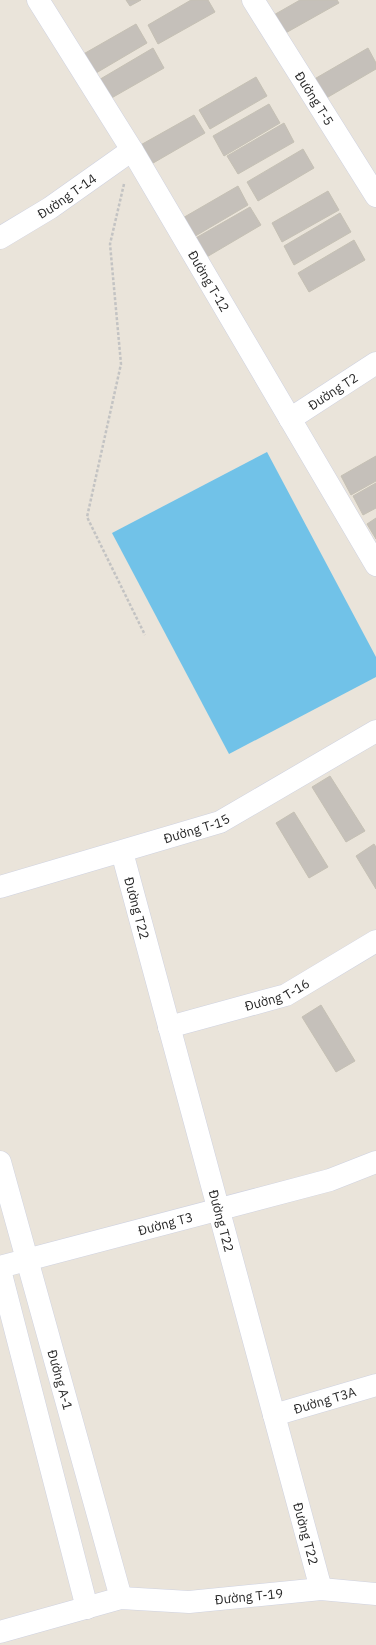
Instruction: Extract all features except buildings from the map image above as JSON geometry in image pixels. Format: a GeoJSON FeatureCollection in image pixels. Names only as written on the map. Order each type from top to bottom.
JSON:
{"type":"FeatureCollection","features":[{"type":"Feature","properties":{"kind":"street","name":"Đường T-12"},"geometry":{"type":"LineString","coordinates":[[38,0],[132,150],[376,564]]}},
{"type":"Feature","properties":{"kind":"street","name":"Đường T-5"},"geometry":{"type":"LineString","coordinates":[[253,0],[376,196]]}},
{"type":"Feature","properties":{"kind":"street","name":"Đường T-14"},"geometry":{"type":"LineString","coordinates":[[0,238],[50,208],[132,150]]}},
{"type":"Feature","properties":{"kind":"street","name":"Đường T2"},"geometry":{"type":"LineString","coordinates":[[290,419],[376,363]]}},
{"type":"Feature","properties":{"kind":"street","name":"Đường T-15"},"geometry":{"type":"LineString","coordinates":[[0,887],[220,822],[376,731]]}},
{"type":"Feature","properties":{"kind":"street","name":"Đường T22"},"geometry":{"type":"LineString","coordinates":[[122,852],[322,1589]]}},
{"type":"Feature","properties":{"kind":"street","name":"Đường T-16"},"geometry":{"type":"LineString","coordinates":[[169,1027],[286,995],[376,940]]}},
{"type":"Feature","properties":{"kind":"street","name":"Đường A-1"},"geometry":{"type":"LineString","coordinates":[[0,1162],[121,1598]]}},
{"type":"Feature","properties":{"kind":"street","name":"Đường T3"},"geometry":{"type":"LineString","coordinates":[[0,1267],[330,1180],[376,1162]]}},
{"type":"Feature","properties":{"kind":"street"},"geometry":{"type":"LineString","coordinates":[[0,1270],[86,1608]]}},
{"type":"Feature","properties":{"kind":"street","name":"Đường T3A"},"geometry":{"type":"LineString","coordinates":[[274,1415],[376,1385]]}},
{"type":"Feature","properties":{"kind":"street","name":"Đường T-19"},"geometry":{"type":"LineString","coordinates":[[0,1632],[121,1598],[189,1602],[322,1589],[376,1594]]}},
{"type":"Feature","properties":{"kind":"path"},"geometry":{"type":"LineString","coordinates":[[132,150],[110,244],[121,364],[87,517],[145,635]]}},
{"type":"Feature","properties":{"kind":"water"},"geometry":{"type":"Polygon","coordinates":[[[267,452],[376,657],[376,677],[229,754],[112,533],[267,452]]]}}]}
